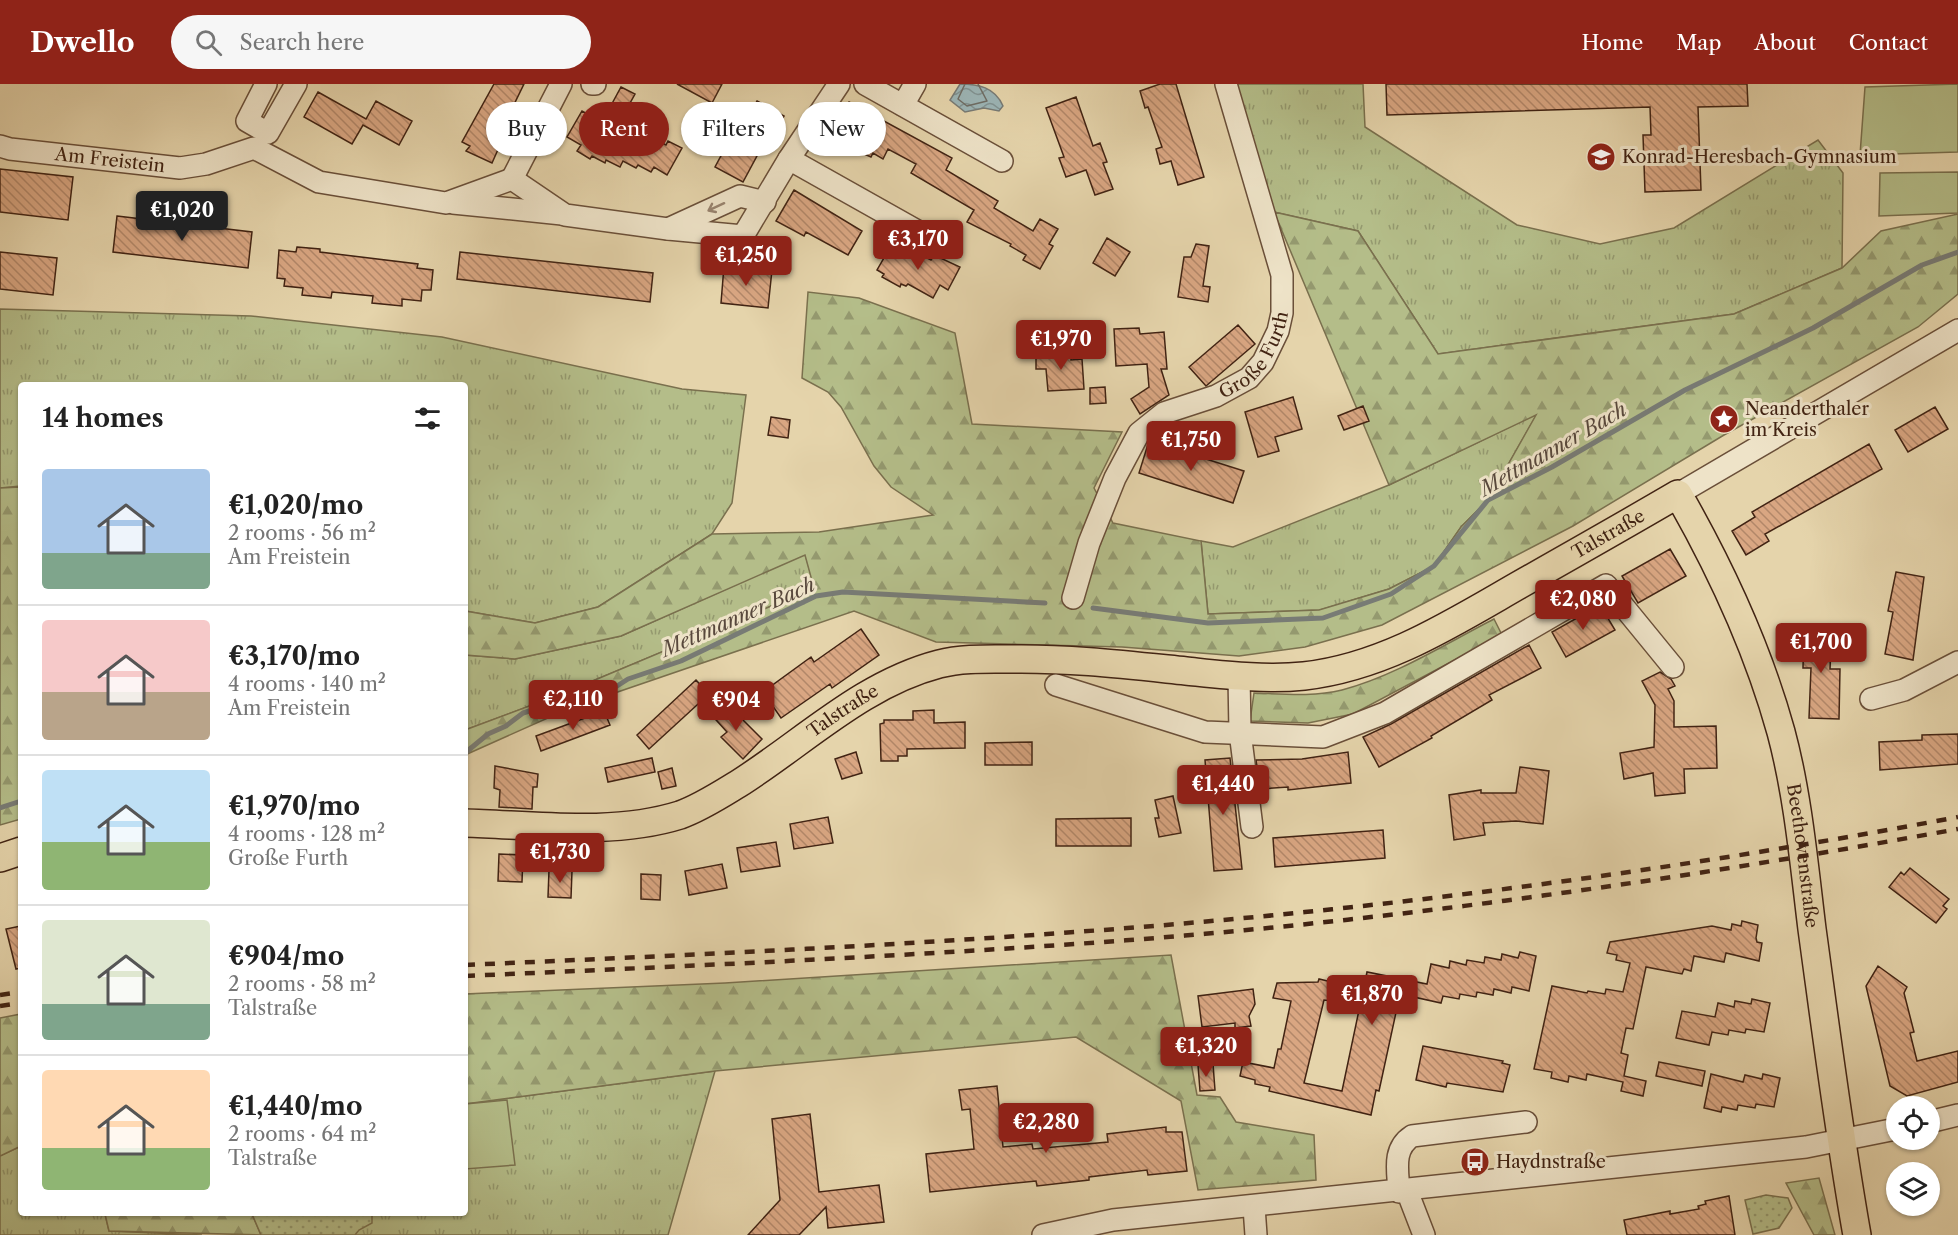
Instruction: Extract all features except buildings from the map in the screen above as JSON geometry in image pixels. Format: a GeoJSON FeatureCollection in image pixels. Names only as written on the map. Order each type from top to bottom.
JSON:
{"type":"FeatureCollection","features":[{"type":"Feature","properties":{"kind":"main road","name":"Talstraße"},"geometry":{"type":"LineString","coordinates":[[468,823],[596,826],[649,821],[682,814],[761,769],[846,708],[878,689],[910,673],[942,663],[970,660],[1060,658],[1239,676],[1302,676],[1346,669],[1379,659],[1435,633],[1678,494]]}},
{"type":"Feature","properties":{"kind":"main road","name":"Beethovenstraße"},"geometry":{"type":"LineString","coordinates":[[1678,494],[1702,537],[1741,620],[1768,688],[1782,735],[1800,833],[1857,1235]]}},
{"type":"Feature","properties":{"kind":"main road"},"geometry":{"type":"LineString","coordinates":[[0,858],[18,852]]}},
{"type":"Feature","properties":{"kind":"street"},"geometry":{"type":"LineString","coordinates":[[266,84],[247,121],[257,139],[319,182],[446,203],[743,236],[789,159],[839,84]]}},
{"type":"Feature","properties":{"kind":"street","name":"Am Freistein"},"geometry":{"type":"LineString","coordinates":[[0,146],[22,151],[180,168],[206,164],[268,133],[296,84]]}},
{"type":"Feature","properties":{"kind":"street"},"geometry":{"type":"LineString","coordinates":[[446,203],[512,179],[561,84]]}},
{"type":"Feature","properties":{"kind":"street"},"geometry":{"type":"LineString","coordinates":[[865,84],[1002,161]]}},
{"type":"Feature","properties":{"kind":"street"},"geometry":{"type":"LineString","coordinates":[[903,105],[915,84]]}},
{"type":"Feature","properties":{"kind":"street","name":"Große Furth"},"geometry":{"type":"LineString","coordinates":[[1073,598],[1089,543],[1110,489],[1139,433],[1164,413],[1216,396],[1249,378],[1263,362],[1278,331],[1282,314],[1282,275],[1226,84]]}},
{"type":"Feature","properties":{"kind":"street"},"geometry":{"type":"LineString","coordinates":[[789,159],[942,245]]}},
{"type":"Feature","properties":{"kind":"street"},"geometry":{"type":"LineString","coordinates":[[512,179],[565,215]]}},
{"type":"Feature","properties":{"kind":"street"},"geometry":{"type":"LineString","coordinates":[[668,229],[740,196],[765,202]]}},
{"type":"Feature","properties":{"kind":"street","name":"Talstraße"},"geometry":{"type":"LineString","coordinates":[[1678,494],[1958,330]]}},
{"type":"Feature","properties":{"kind":"street"},"geometry":{"type":"LineString","coordinates":[[1056,685],[1205,732],[1240,732],[1296,738],[1323,737],[1349,729],[1385,713],[1606,585],[1673,667]]}},
{"type":"Feature","properties":{"kind":"street"},"geometry":{"type":"LineString","coordinates":[[1871,699],[1904,690],[1958,662]]}},
{"type":"Feature","properties":{"kind":"street"},"geometry":{"type":"LineString","coordinates":[[1239,676],[1240,732],[1252,827]]}},
{"type":"Feature","properties":{"kind":"street"},"geometry":{"type":"LineString","coordinates":[[1940,1119],[1958,1115]]}},
{"type":"Feature","properties":{"kind":"street"},"geometry":{"type":"LineString","coordinates":[[1424,1235],[1403,1191],[1397,1157],[1404,1142],[1412,1136],[1526,1122]]}},
{"type":"Feature","properties":{"kind":"street"},"geometry":{"type":"LineString","coordinates":[[1043,1235],[1113,1220],[1403,1191],[1479,1180],[1588,1172],[1842,1142],[1886,1132]]}},
{"type":"Feature","properties":{"kind":"street"},"geometry":{"type":"LineString","coordinates":[[1254,1207],[1256,1235]]}},
{"type":"Feature","properties":{"kind":"green space"},"geometry":{"type":"Polygon","coordinates":[[[1236,84],[1363,84],[1365,127],[1517,225],[1600,244],[1674,228],[1818,140],[1843,173],[1842,268],[1734,314],[1438,354],[1358,231],[1274,212],[1236,84]]]}},
{"type":"Feature","properties":{"kind":"green space"},"geometry":{"type":"Polygon","coordinates":[[[1958,84],[1958,152],[1860,155],[1865,87],[1958,84]]]}},
{"type":"Feature","properties":{"kind":"green space"},"geometry":{"type":"Polygon","coordinates":[[[1958,172],[1958,213],[1879,216],[1880,173],[1958,172]]]}},
{"type":"Feature","properties":{"kind":"green space"},"geometry":{"type":"Polygon","coordinates":[[[1274,212],[1358,231],[1438,354],[1734,314],[1842,268],[1881,231],[1958,214],[1958,294],[1918,327],[1724,435],[1573,526],[1382,625],[1305,647],[1239,656],[1122,647],[936,642],[854,611],[568,709],[468,754],[468,729],[564,693],[814,588],[805,555],[621,636],[515,659],[468,655],[468,612],[535,623],[598,607],[712,534],[819,532],[933,515],[891,487],[874,466],[841,407],[828,392],[802,378],[808,292],[859,298],[955,333],[972,424],[1122,432],[1094,488],[1113,523],[1201,541],[1208,614],[1319,610],[1389,589],[1434,566],[1461,527],[1488,500],[1536,415],[1389,485],[1274,212]]]}},
{"type":"Feature","properties":{"kind":"green space"},"geometry":{"type":"Polygon","coordinates":[[[0,309],[251,316],[442,337],[682,389],[746,395],[732,503],[712,534],[598,607],[535,623],[468,612],[468,382],[18,382],[18,486],[0,488],[0,309]]]}},
{"type":"Feature","properties":{"kind":"green space"},"geometry":{"type":"Polygon","coordinates":[[[1537,414],[1488,500],[1461,527],[1434,566],[1389,589],[1320,610],[1208,614],[1201,541],[1233,547],[1389,485],[1537,414]]]}},
{"type":"Feature","properties":{"kind":"green space"},"geometry":{"type":"Polygon","coordinates":[[[18,487],[18,820],[0,825],[0,488],[18,487]]]}},
{"type":"Feature","properties":{"kind":"green space"},"geometry":{"type":"Polygon","coordinates":[[[805,554],[815,588],[564,693],[468,729],[468,655],[515,659],[621,636],[805,554]]]}},
{"type":"Feature","properties":{"kind":"green space"},"geometry":{"type":"Polygon","coordinates":[[[1494,619],[1502,635],[1353,714],[1308,723],[1250,721],[1254,693],[1321,694],[1362,684],[1400,668],[1494,619]]]}},
{"type":"Feature","properties":{"kind":"green space"},"geometry":{"type":"Polygon","coordinates":[[[1171,955],[1197,1095],[1220,1097],[1236,1122],[1314,1135],[1316,1180],[1198,1190],[1181,1101],[1076,1037],[715,1071],[468,1104],[468,994],[725,983],[1171,955]]]}},
{"type":"Feature","properties":{"kind":"green space"},"geometry":{"type":"Polygon","coordinates":[[[18,1015],[18,1147],[0,1156],[0,1018],[18,1015]]]}},
{"type":"Feature","properties":{"kind":"green space"},"geometry":{"type":"Polygon","coordinates":[[[715,1071],[668,1235],[261,1235],[253,1216],[468,1216],[468,1104],[715,1071]]]}},
{"type":"Feature","properties":{"kind":"green space"},"geometry":{"type":"Polygon","coordinates":[[[507,1100],[515,1165],[468,1169],[468,1104],[507,1100]]]}},
{"type":"Feature","properties":{"kind":"green space"},"geometry":{"type":"Polygon","coordinates":[[[18,1147],[18,1216],[105,1216],[109,1231],[202,1235],[0,1235],[0,1156],[18,1147]]]}},
{"type":"Feature","properties":{"kind":"green space"},"geometry":{"type":"Polygon","coordinates":[[[1819,1178],[1835,1235],[1814,1235],[1786,1183],[1819,1178]]]}},
{"type":"Feature","properties":{"kind":"green space"},"geometry":{"type":"Polygon","coordinates":[[[1766,1195],[1788,1198],[1792,1208],[1779,1228],[1753,1234],[1745,1200],[1766,1195]]]}},
{"type":"Feature","properties":{"kind":"green space"},"geometry":{"type":"Polygon","coordinates":[[[105,1216],[253,1216],[261,1235],[109,1231],[105,1216]]]}},
{"type":"Feature","properties":{"kind":"green space"},"geometry":{"type":"Polygon","coordinates":[[[253,1216],[372,1216],[372,1223],[355,1235],[261,1235],[253,1216]]]}},
{"type":"Feature","properties":{"kind":"water"},"geometry":{"type":"Polygon","coordinates":[[[960,84],[973,85],[991,91],[1003,106],[999,111],[984,108],[965,112],[950,100],[960,84]]]}},
{"type":"Feature","properties":{"kind":"waterway","name":"Mettmanner Bach"},"geometry":{"type":"LineString","coordinates":[[1093,608],[1208,623],[1323,618],[1391,594],[1434,566],[1488,500],[1552,467],[1685,390],[1813,328],[1922,265],[1958,252]]}},
{"type":"Feature","properties":{"kind":"waterway","name":"Mettmanner Bach"},"geometry":{"type":"LineString","coordinates":[[468,751],[488,734],[506,726],[523,713],[542,707],[589,704],[628,679],[681,661],[816,596],[843,592],[1045,603]]}},
{"type":"Feature","properties":{"kind":"waterway","name":"Mettmanner Bach"},"geometry":{"type":"LineString","coordinates":[[0,808],[18,802]]}},
{"type":"Feature","properties":{"kind":"railway"},"geometry":{"type":"LineString","coordinates":[[468,965],[923,942],[1297,913],[1629,872],[1958,817]]}},
{"type":"Feature","properties":{"kind":"railway"},"geometry":{"type":"LineString","coordinates":[[468,976],[999,949],[1297,925],[1408,913],[1629,883],[1739,867],[1958,829]]}},
{"type":"Feature","properties":{"kind":"railway"},"geometry":{"type":"LineString","coordinates":[[0,995],[18,992]]}},
{"type":"Feature","properties":{"kind":"railway"},"geometry":{"type":"LineString","coordinates":[[0,1006],[18,1003]]}},
{"type":"Feature","properties":{"kind":"place","name":"Konrad-Heresbach-Gymnasium"},"geometry":{"type":"Point","coordinates":[1601,157]}},
{"type":"Feature","properties":{"kind":"place","name":"Neanderthaler im Kreis"},"geometry":{"type":"Point","coordinates":[1724,419]}},
{"type":"Feature","properties":{"kind":"place","name":"Haydnstraße"},"geometry":{"type":"Point","coordinates":[1475,1162]}}]}
